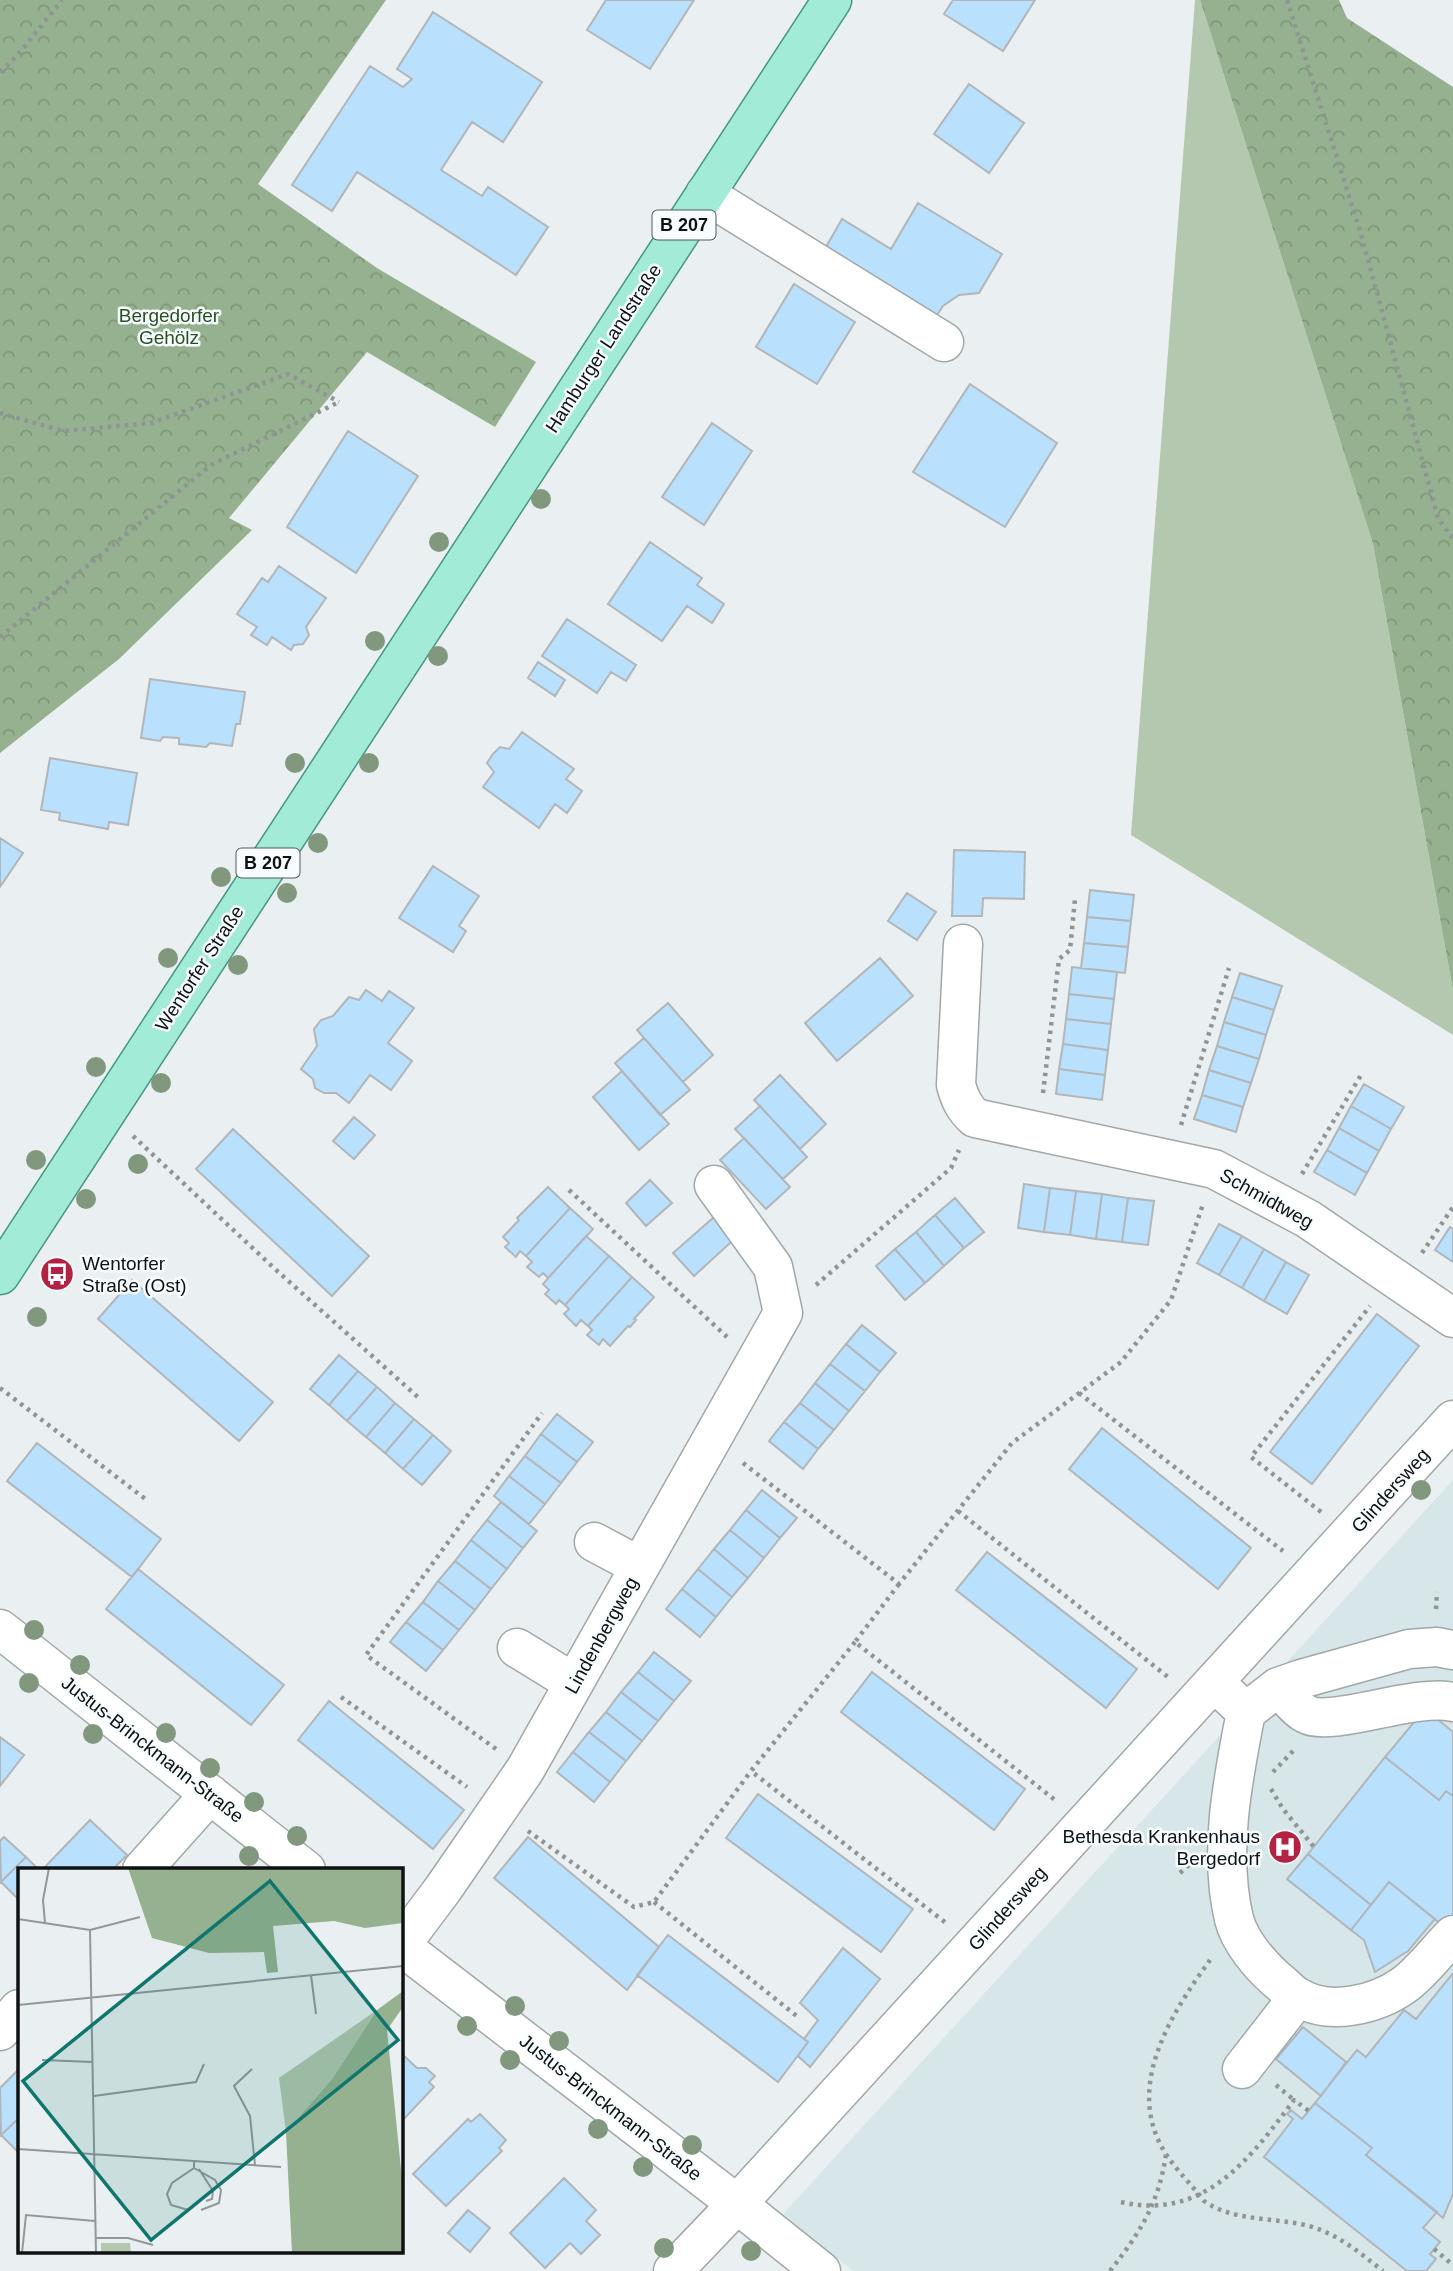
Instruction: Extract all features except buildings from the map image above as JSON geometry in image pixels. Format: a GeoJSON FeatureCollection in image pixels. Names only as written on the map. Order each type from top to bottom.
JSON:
{"type":"FeatureCollection","features":[{"type":"Feature","properties":{"kind":"main road","name":"Hamburger Landstraße"},"geometry":{"type":"LineString","coordinates":[[537,451],[832,0]]}},
{"type":"Feature","properties":{"kind":"main road","name":"Wentorfer Straße"},"geometry":{"type":"LineString","coordinates":[[0,1275],[537,451]]}},
{"type":"Feature","properties":{"kind":"street"},"geometry":{"type":"LineString","coordinates":[[705,194],[944,342]]}},
{"type":"Feature","properties":{"kind":"street"},"geometry":{"type":"LineString","coordinates":[[963,944],[956,1085],[966,1110],[975,1118]]}},
{"type":"Feature","properties":{"kind":"street","name":"Schmidtweg"},"geometry":{"type":"LineString","coordinates":[[975,1118],[1214,1169],[1308,1219],[1453,1318]]}},
{"type":"Feature","properties":{"kind":"street"},"geometry":{"type":"LineString","coordinates":[[714,1185],[773,1268],[783,1313]]}},
{"type":"Feature","properties":{"kind":"street","name":"Lindenbergweg"},"geometry":{"type":"LineString","coordinates":[[402,1944],[525,1770],[783,1313]]}},
{"type":"Feature","properties":{"kind":"street","name":"Glindersweg"},"geometry":{"type":"LineString","coordinates":[[673,2271],[1453,1420]]}},
{"type":"Feature","properties":{"kind":"street"},"geometry":{"type":"LineString","coordinates":[[594,1542],[639,1566]]}},
{"type":"Feature","properties":{"kind":"street","name":"Justus-Brinckmann-Straße"},"geometry":{"type":"LineString","coordinates":[[0,1629],[303,1868]]}},
{"type":"Feature","properties":{"kind":"street"},"geometry":{"type":"LineString","coordinates":[[1453,1650],[1437,1647],[1409,1649],[1278,1687],[1246,1712],[1232,1790],[1227,1849],[1231,1899],[1238,1928],[1248,1947],[1263,1965],[1298,1997],[1326,2007],[1349,2006],[1381,1997],[1405,1985],[1453,1935]]}},
{"type":"Feature","properties":{"kind":"street"},"geometry":{"type":"LineString","coordinates":[[517,1648],[574,1683]]}},
{"type":"Feature","properties":{"kind":"street"},"geometry":{"type":"LineString","coordinates":[[1278,1687],[1306,1715],[1324,1717],[1428,1699],[1453,1702]]}},
{"type":"Feature","properties":{"kind":"street"},"geometry":{"type":"LineString","coordinates":[[1206,1691],[1246,1712]]}},
{"type":"Feature","properties":{"kind":"street"},"geometry":{"type":"LineString","coordinates":[[144,1868],[210,1794]]}},
{"type":"Feature","properties":{"kind":"street","name":"Justus-Brinckmann-Straße"},"geometry":{"type":"LineString","coordinates":[[402,1946],[821,2271]]}},
{"type":"Feature","properties":{"kind":"street"},"geometry":{"type":"LineString","coordinates":[[1242,2069],[1298,1997]]}},
{"type":"Feature","properties":{"kind":"street"},"geometry":{"type":"LineString","coordinates":[[0,2031],[18,2010]]}},
{"type":"Feature","properties":{"kind":"path"},"geometry":{"type":"LineString","coordinates":[[0,72],[62,0]]}},
{"type":"Feature","properties":{"kind":"path"},"geometry":{"type":"LineString","coordinates":[[1287,0],[1361,234],[1438,518],[1453,539]]}},
{"type":"Feature","properties":{"kind":"path"},"geometry":{"type":"LineString","coordinates":[[0,414],[63,431],[151,423],[288,374],[340,402],[211,465],[0,637]]}},
{"type":"Feature","properties":{"kind":"path"},"geometry":{"type":"LineString","coordinates":[[1038,1132],[1059,959],[1070,950],[1075,899]]}},
{"type":"Feature","properties":{"kind":"path"},"geometry":{"type":"LineString","coordinates":[[1171,1159],[1229,968]]}},
{"type":"Feature","properties":{"kind":"path"},"geometry":{"type":"LineString","coordinates":[[1283,1205],[1361,1075]]}},
{"type":"Feature","properties":{"kind":"path"},"geometry":{"type":"LineString","coordinates":[[106,1110],[275,1269],[419,1398]]}},
{"type":"Feature","properties":{"kind":"path"},"geometry":{"type":"LineString","coordinates":[[783,1313],[951,1168],[975,1118]]}},
{"type":"Feature","properties":{"kind":"path"},"geometry":{"type":"LineString","coordinates":[[341,1697],[634,1907],[654,1902],[751,1772],[1012,1443],[1121,1362],[1171,1300],[1214,1169]]}},
{"type":"Feature","properties":{"kind":"path"},"geometry":{"type":"LineString","coordinates":[[569,1190],[755,1363]]}},
{"type":"Feature","properties":{"kind":"path"},"geometry":{"type":"LineString","coordinates":[[1349,1535],[1251,1457],[1397,1280],[1453,1207]]}},
{"type":"Feature","properties":{"kind":"path"},"geometry":{"type":"LineString","coordinates":[[0,1388],[148,1501]]}},
{"type":"Feature","properties":{"kind":"path"},"geometry":{"type":"LineString","coordinates":[[1079,1393],[1312,1574]]}},
{"type":"Feature","properties":{"kind":"path"},"geometry":{"type":"LineString","coordinates":[[525,1770],[366,1655],[542,1413]]}},
{"type":"Feature","properties":{"kind":"path"},"geometry":{"type":"LineString","coordinates":[[711,1438],[899,1584]]}},
{"type":"Feature","properties":{"kind":"path"},"geometry":{"type":"LineString","coordinates":[[958,1511],[1206,1691]]}},
{"type":"Feature","properties":{"kind":"path"},"geometry":{"type":"LineString","coordinates":[[855,1642],[1085,1823]]}},
{"type":"Feature","properties":{"kind":"path"},"geometry":{"type":"LineString","coordinates":[[1238,1756],[1266,1780],[1283,1809],[1314,1847]]}},
{"type":"Feature","properties":{"kind":"path"},"geometry":{"type":"LineString","coordinates":[[751,1772],[974,1945]]}},
{"type":"Feature","properties":{"kind":"path"},"geometry":{"type":"LineString","coordinates":[[654,1902],[798,2017]]}},
{"type":"Feature","properties":{"kind":"path"},"geometry":{"type":"LineString","coordinates":[[1238,1928],[1215,1954],[1179,2008],[1153,2061],[1149,2086],[1156,2133],[1166,2154],[1212,2207],[1225,2212],[1311,2227],[1340,2238],[1383,2271]]}},
{"type":"Feature","properties":{"kind":"path"},"geometry":{"type":"LineString","coordinates":[[1121,2202],[1153,2206],[1170,2204],[1199,2194],[1231,2175],[1248,2160],[1294,2100],[1309,2111]]}},
{"type":"Feature","properties":{"kind":"path"},"geometry":{"type":"LineString","coordinates":[[1110,2271],[1139,2232],[1153,2206],[1166,2154]]}},
{"type":"Feature","properties":{"kind":"path"},"geometry":{"type":"LineString","coordinates":[[1434,2249],[1453,2265]]}},
{"type":"Feature","properties":{"kind":"shaded area","name":"Bethesda Krankenhaus Bergedorf"},"geometry":{"type":"Polygon","coordinates":[[[1453,1480],[1453,2271],[853,2271],[783,2214],[1453,1480]]]}},
{"type":"Feature","properties":{"kind":"green space","name":"Bergedorfer Gehölz"},"geometry":{"type":"Polygon","coordinates":[[[0,0],[386,0],[258,184],[377,268],[536,362],[495,427],[367,352],[229,518],[252,530],[119,659],[0,753],[0,0]]]}},
{"type":"Feature","properties":{"kind":"green space"},"geometry":{"type":"Polygon","coordinates":[[[1195,0],[1200,0],[1373,544],[1453,991],[1453,1035],[1131,835],[1195,0]]]}},
{"type":"Feature","properties":{"kind":"green space"},"geometry":{"type":"Polygon","coordinates":[[[1200,0],[1339,0],[1347,18],[1453,87],[1453,991],[1373,544],[1200,0]]]}},
{"type":"Feature","properties":{"kind":"place","name":"Wentorfer Straße (Ost)"},"geometry":{"type":"Point","coordinates":[57,1274]}},
{"type":"Feature","properties":{"kind":"place","name":"Bethesda Krankenhaus Bergedorf"},"geometry":{"type":"Point","coordinates":[1285,1847]}}]}
